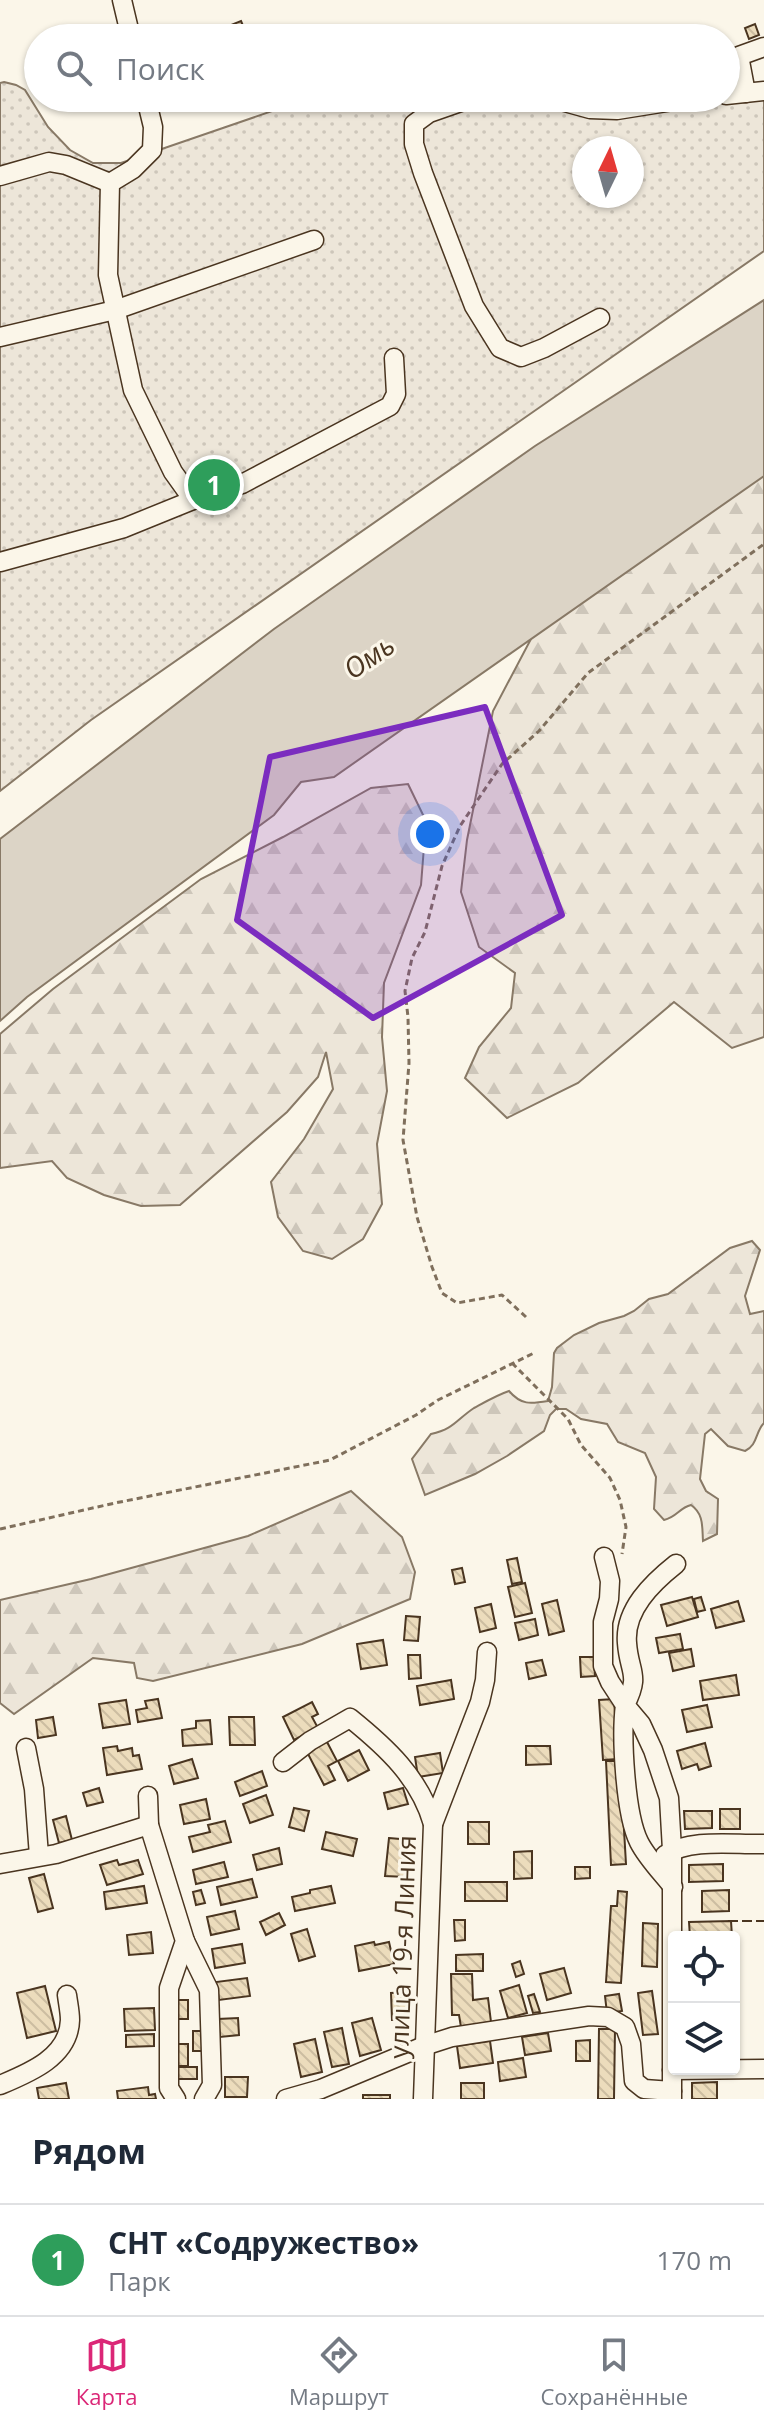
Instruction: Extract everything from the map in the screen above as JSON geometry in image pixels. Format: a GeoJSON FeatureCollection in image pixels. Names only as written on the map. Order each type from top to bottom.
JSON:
{"type":"FeatureCollection","features":[{"type":"Feature","properties":{"kind":"street"},"geometry":{"type":"LineString","coordinates":[[122,0],[128,24]]}},
{"type":"Feature","properties":{"kind":"street"},"geometry":{"type":"LineString","coordinates":[[740,56],[764,47]]}},
{"type":"Feature","properties":{"kind":"street"},"geometry":{"type":"LineString","coordinates":[[740,58],[755,92]]}},
{"type":"Feature","properties":{"kind":"street"},"geometry":{"type":"LineString","coordinates":[[110,183],[133,169],[152,150],[153,127],[149,112]]}},
{"type":"Feature","properties":{"kind":"street"},"geometry":{"type":"LineString","coordinates":[[432,112],[414,124],[414,144],[474,306],[500,348],[521,357],[600,318]]}},
{"type":"Feature","properties":{"kind":"street"},"geometry":{"type":"LineString","coordinates":[[0,176],[49,162],[66,165],[110,183]]}},
{"type":"Feature","properties":{"kind":"street"},"geometry":{"type":"LineString","coordinates":[[110,183],[108,275],[133,390],[173,472],[193,500]]}},
{"type":"Feature","properties":{"kind":"street"},"geometry":{"type":"LineString","coordinates":[[0,337],[115,310],[314,240]]}},
{"type":"Feature","properties":{"kind":"street"},"geometry":{"type":"LineString","coordinates":[[0,562],[124,528],[242,484],[390,406],[396,394],[394,358]]}},
{"type":"Feature","properties":{"kind":"street"},"geometry":{"type":"LineString","coordinates":[[604,1557],[610,1581],[603,1622],[603,1666],[625,1705],[641,1724],[669,1798],[673,1887],[672,2003]]}},
{"type":"Feature","properties":{"kind":"street"},"geometry":{"type":"LineString","coordinates":[[673,1887],[639,1844],[630,1820],[623,1724],[625,1705],[635,1679],[627,1643],[628,1628],[639,1600],[655,1580],[676,1564]]}},
{"type":"Feature","properties":{"kind":"street"},"geometry":{"type":"LineString","coordinates":[[433,1824],[480,1702],[487,1652]]}},
{"type":"Feature","properties":{"kind":"street","name":"улица 19-я Линия"},"geometry":{"type":"LineString","coordinates":[[283,1762],[310,1741],[350,1718],[382,1743],[407,1772],[428,1805],[433,1824],[423,2099]]}},
{"type":"Feature","properties":{"kind":"street"},"geometry":{"type":"LineString","coordinates":[[26,1748],[34,1789],[39,1856]]}},
{"type":"Feature","properties":{"kind":"street"},"geometry":{"type":"LineString","coordinates":[[148,1796],[149,1825],[185,1941],[209,1990],[212,2085],[204,2099]]}},
{"type":"Feature","properties":{"kind":"street"},"geometry":{"type":"LineString","coordinates":[[0,1864],[56,1854],[149,1825]]}},
{"type":"Feature","properties":{"kind":"street"},"geometry":{"type":"LineString","coordinates":[[654,1862],[672,1850],[695,1845],[764,1844]]}},
{"type":"Feature","properties":{"kind":"street"},"geometry":{"type":"LineString","coordinates":[[176,2099],[169,2088],[169,1988],[185,1941]]}},
{"type":"Feature","properties":{"kind":"street"},"geometry":{"type":"LineString","coordinates":[[0,2085],[44,2063],[63,2044],[70,2023],[67,1995]]}},
{"type":"Feature","properties":{"kind":"street"},"geometry":{"type":"LineString","coordinates":[[286,2099],[321,2089],[452,2037],[589,2016],[608,2017],[625,2027],[631,2044],[634,2081],[644,2089],[672,2095]]}},
{"type":"Feature","properties":{"kind":"street"},"geometry":{"type":"LineString","coordinates":[[740,2069],[764,2069]]}},
{"type":"Feature","properties":{"kind":"path"},"geometry":{"type":"LineString","coordinates":[[526,1317],[502,1295],[457,1303],[442,1293],[432,1267],[417,1217],[403,1140],[409,1063],[405,991],[412,958],[425,932],[442,866],[460,826],[502,764],[539,731],[588,673],[764,544]]}},
{"type":"Feature","properties":{"kind":"path"},"geometry":{"type":"LineString","coordinates":[[0,1529],[130,1499],[330,1460],[416,1415],[438,1400],[534,1353]]}},
{"type":"Feature","properties":{"kind":"path"},"geometry":{"type":"LineString","coordinates":[[512,1363],[568,1419],[581,1445],[610,1478],[620,1500],[626,1527],[624,1550],[610,1581]]}},
{"type":"Feature","properties":{"kind":"highlighted area"},"geometry":{"type":"Polygon","coordinates":[[[485,707],[562,915],[373,1018],[237,920],[270,757],[485,707]]]}},
{"type":"Feature","properties":{"kind":"green space"},"geometry":{"type":"Polygon","coordinates":[[[0,83],[24,89],[24,112],[39,112],[70,150],[93,163],[121,163],[269,112],[740,112],[740,99],[764,97],[764,251],[91,720],[0,791],[0,83]]]}},
{"type":"Feature","properties":{"kind":"green space"},"geometry":{"type":"Polygon","coordinates":[[[764,451],[764,1037],[732,1048],[674,1002],[578,1083],[507,1118],[465,1078],[479,1047],[511,1008],[515,973],[479,947],[461,892],[467,840],[493,711],[552,599],[764,451]]]}},
{"type":"Feature","properties":{"kind":"green space"},"geometry":{"type":"Polygon","coordinates":[[[408,784],[426,821],[421,885],[384,983],[382,1037],[387,1091],[377,1144],[382,1204],[363,1239],[332,1259],[303,1251],[278,1217],[271,1182],[304,1139],[333,1089],[326,1052],[318,1077],[287,1112],[180,1205],[141,1206],[104,1195],[67,1178],[52,1161],[0,1168],[0,1034],[53,989],[201,879],[371,788],[408,784]]]}},
{"type":"Feature","properties":{"kind":"green space"},"geometry":{"type":"Polygon","coordinates":[[[752,1241],[760,1250],[745,1296],[750,1314],[764,1311],[764,1423],[752,1445],[745,1451],[728,1446],[711,1429],[705,1434],[700,1479],[706,1491],[718,1499],[717,1534],[703,1541],[700,1517],[691,1505],[664,1520],[654,1509],[656,1477],[645,1453],[618,1442],[607,1424],[581,1419],[566,1409],[556,1409],[544,1431],[507,1456],[475,1474],[425,1495],[412,1459],[431,1434],[450,1427],[474,1408],[509,1391],[526,1402],[548,1401],[557,1348],[574,1335],[624,1316],[649,1299],[668,1294],[730,1248],[752,1241]]]}},
{"type":"Feature","properties":{"kind":"green space"},"geometry":{"type":"Polygon","coordinates":[[[351,1491],[402,1537],[415,1572],[410,1599],[302,1644],[153,1681],[137,1678],[134,1663],[93,1658],[14,1714],[0,1703],[0,1600],[91,1579],[248,1536],[351,1491]]]}},
{"type":"Feature","properties":{"kind":"water","name":"Омь"},"geometry":{"type":"Polygon","coordinates":[[[764,300],[764,476],[334,777],[301,782],[274,815],[27,997],[0,1021],[0,839],[274,629],[535,446],[764,300]]]}},
{"type":"Feature","properties":{"kind":"building"},"geometry":{"type":"Polygon","coordinates":[[[755,24],[759,35],[749,39],[745,28],[755,24]]]}},
{"type":"Feature","properties":{"kind":"building"},"geometry":{"type":"Polygon","coordinates":[[[517,1558],[522,1582],[512,1584],[507,1560],[517,1558]]]}},
{"type":"Feature","properties":{"kind":"building"},"geometry":{"type":"Polygon","coordinates":[[[462,1568],[465,1582],[455,1584],[452,1570],[462,1568]]]}},
{"type":"Feature","properties":{"kind":"building"},"geometry":{"type":"Polygon","coordinates":[[[525,1583],[532,1613],[515,1617],[508,1587],[525,1583]]]}},
{"type":"Feature","properties":{"kind":"building"},"geometry":{"type":"Polygon","coordinates":[[[692,1597],[698,1617],[667,1626],[661,1605],[692,1597]]]}},
{"type":"Feature","properties":{"kind":"building"},"geometry":{"type":"Polygon","coordinates":[[[701,1597],[705,1610],[697,1612],[694,1599],[701,1597]]]}},
{"type":"Feature","properties":{"kind":"building"},"geometry":{"type":"Polygon","coordinates":[[[557,1600],[564,1631],[549,1635],[542,1604],[557,1600]]]}},
{"type":"Feature","properties":{"kind":"building"},"geometry":{"type":"Polygon","coordinates":[[[738,1601],[744,1621],[716,1628],[711,1609],[738,1601]]]}},
{"type":"Feature","properties":{"kind":"building"},"geometry":{"type":"Polygon","coordinates":[[[491,1604],[496,1628],[480,1632],[475,1608],[491,1604]]]}},
{"type":"Feature","properties":{"kind":"building"},"geometry":{"type":"Polygon","coordinates":[[[406,1616],[420,1617],[418,1641],[404,1640],[406,1616]]]}},
{"type":"Feature","properties":{"kind":"building"},"geometry":{"type":"Polygon","coordinates":[[[535,1619],[538,1635],[519,1640],[515,1623],[535,1619]]]}},
{"type":"Feature","properties":{"kind":"building"},"geometry":{"type":"Polygon","coordinates":[[[680,1634],[683,1649],[659,1653],[656,1638],[680,1634]]]}},
{"type":"Feature","properties":{"kind":"building"},"geometry":{"type":"Polygon","coordinates":[[[383,1640],[387,1665],[361,1669],[357,1644],[383,1640]]]}},
{"type":"Feature","properties":{"kind":"building"},"geometry":{"type":"Polygon","coordinates":[[[691,1649],[694,1666],[673,1671],[669,1653],[691,1649]]]}},
{"type":"Feature","properties":{"kind":"building"},"geometry":{"type":"Polygon","coordinates":[[[408,1655],[420,1655],[421,1678],[409,1679],[408,1655]]]}},
{"type":"Feature","properties":{"kind":"building"},"geometry":{"type":"Polygon","coordinates":[[[580,1657],[594,1657],[595,1676],[581,1677],[580,1657]]]}},
{"type":"Feature","properties":{"kind":"building"},"geometry":{"type":"Polygon","coordinates":[[[542,1660],[546,1675],[529,1679],[526,1663],[542,1660]]]}},
{"type":"Feature","properties":{"kind":"building"},"geometry":{"type":"Polygon","coordinates":[[[736,1675],[739,1695],[703,1700],[700,1681],[736,1675]]]}},
{"type":"Feature","properties":{"kind":"building"},"geometry":{"type":"Polygon","coordinates":[[[451,1680],[454,1699],[420,1705],[417,1686],[451,1680]]]}},
{"type":"Feature","properties":{"kind":"building"},"geometry":{"type":"Polygon","coordinates":[[[158,1699],[162,1718],[138,1722],[136,1710],[147,1708],[145,1701],[158,1699]]]}},
{"type":"Feature","properties":{"kind":"building"},"geometry":{"type":"Polygon","coordinates":[[[614,1699],[618,1759],[603,1760],[599,1700],[614,1699]]]}},
{"type":"Feature","properties":{"kind":"building"},"geometry":{"type":"Polygon","coordinates":[[[126,1700],[130,1724],[103,1728],[99,1704],[126,1700]]]}},
{"type":"Feature","properties":{"kind":"building"},"geometry":{"type":"Polygon","coordinates":[[[312,1702],[318,1714],[312,1717],[318,1728],[294,1740],[283,1717],[312,1702]]]}},
{"type":"Feature","properties":{"kind":"building"},"geometry":{"type":"Polygon","coordinates":[[[707,1705],[712,1727],[687,1732],[682,1710],[707,1705]]]}},
{"type":"Feature","properties":{"kind":"building"},"geometry":{"type":"Polygon","coordinates":[[[53,1717],[56,1735],[38,1738],[36,1720],[53,1717]]]}},
{"type":"Feature","properties":{"kind":"building"},"geometry":{"type":"Polygon","coordinates":[[[229,1717],[254,1717],[255,1745],[230,1745],[229,1717]]]}},
{"type":"Feature","properties":{"kind":"building"},"geometry":{"type":"Polygon","coordinates":[[[210,1720],[212,1744],[183,1746],[182,1730],[196,1728],[196,1721],[210,1720]]]}},
{"type":"Feature","properties":{"kind":"building"},"geometry":{"type":"Polygon","coordinates":[[[326,1740],[337,1761],[328,1766],[335,1780],[324,1785],[306,1750],[326,1740]]]}},
{"type":"Feature","properties":{"kind":"building"},"geometry":{"type":"Polygon","coordinates":[[[705,1743],[711,1766],[699,1770],[697,1764],[682,1769],[677,1751],[705,1743]]]}},
{"type":"Feature","properties":{"kind":"building"},"geometry":{"type":"Polygon","coordinates":[[[117,1746],[118,1751],[132,1748],[133,1756],[139,1755],[142,1769],[107,1775],[103,1748],[117,1746]]]}},
{"type":"Feature","properties":{"kind":"building"},"geometry":{"type":"Polygon","coordinates":[[[526,1746],[550,1746],[551,1764],[526,1765],[526,1746]]]}},
{"type":"Feature","properties":{"kind":"building"},"geometry":{"type":"Polygon","coordinates":[[[359,1750],[369,1770],[348,1781],[338,1761],[359,1750]]]}},
{"type":"Feature","properties":{"kind":"building"},"geometry":{"type":"Polygon","coordinates":[[[440,1753],[443,1773],[418,1777],[415,1757],[440,1753]]]}},
{"type":"Feature","properties":{"kind":"building"},"geometry":{"type":"Polygon","coordinates":[[[192,1759],[198,1778],[174,1784],[169,1766],[192,1759]]]}},
{"type":"Feature","properties":{"kind":"building"},"geometry":{"type":"Polygon","coordinates":[[[606,1761],[620,1761],[626,1864],[611,1865],[606,1761]]]}},
{"type":"Feature","properties":{"kind":"building"},"geometry":{"type":"Polygon","coordinates":[[[262,1771],[267,1786],[240,1796],[235,1782],[262,1771]]]}},
{"type":"Feature","properties":{"kind":"building"},"geometry":{"type":"Polygon","coordinates":[[[99,1788],[103,1802],[87,1806],[83,1793],[99,1788]]]}},
{"type":"Feature","properties":{"kind":"building"},"geometry":{"type":"Polygon","coordinates":[[[403,1788],[408,1804],[388,1809],[384,1793],[403,1788]]]}},
{"type":"Feature","properties":{"kind":"building"},"geometry":{"type":"Polygon","coordinates":[[[266,1795],[273,1815],[250,1823],[243,1804],[266,1795]]]}},
{"type":"Feature","properties":{"kind":"building"},"geometry":{"type":"Polygon","coordinates":[[[206,1799],[210,1819],[184,1824],[180,1805],[206,1799]]]}},
{"type":"Feature","properties":{"kind":"building"},"geometry":{"type":"Polygon","coordinates":[[[294,1808],[309,1811],[304,1831],[289,1827],[294,1808]]]}},
{"type":"Feature","properties":{"kind":"building"},"geometry":{"type":"Polygon","coordinates":[[[720,1809],[740,1809],[740,1829],[720,1829],[720,1809]]]}},
{"type":"Feature","properties":{"kind":"building"},"geometry":{"type":"Polygon","coordinates":[[[684,1811],[712,1811],[712,1828],[685,1829],[684,1811]]]}},
{"type":"Feature","properties":{"kind":"building"},"geometry":{"type":"Polygon","coordinates":[[[66,1816],[72,1840],[59,1843],[53,1820],[66,1816]]]}},
{"type":"Feature","properties":{"kind":"building"},"geometry":{"type":"Polygon","coordinates":[[[225,1821],[231,1842],[193,1852],[189,1837],[210,1832],[208,1825],[225,1821]]]}},
{"type":"Feature","properties":{"kind":"building"},"geometry":{"type":"Polygon","coordinates":[[[468,1822],[489,1822],[489,1844],[468,1844],[468,1822]]]}},
{"type":"Feature","properties":{"kind":"building"},"geometry":{"type":"Polygon","coordinates":[[[326,1832],[357,1839],[353,1856],[322,1849],[326,1832]]]}},
{"type":"Feature","properties":{"kind":"building"},"geometry":{"type":"Polygon","coordinates":[[[389,1838],[411,1840],[407,1877],[385,1876],[389,1838]]]}},
{"type":"Feature","properties":{"kind":"building"},"geometry":{"type":"Polygon","coordinates":[[[279,1848],[282,1864],[257,1870],[253,1855],[279,1848]]]}},
{"type":"Feature","properties":{"kind":"building"},"geometry":{"type":"Polygon","coordinates":[[[532,1851],[532,1878],[514,1879],[514,1852],[532,1851]]]}},
{"type":"Feature","properties":{"kind":"building"},"geometry":{"type":"Polygon","coordinates":[[[117,1860],[119,1865],[138,1860],[143,1874],[107,1885],[100,1865],[117,1860]]]}},
{"type":"Feature","properties":{"kind":"building"},"geometry":{"type":"Polygon","coordinates":[[[224,1862],[228,1877],[196,1884],[193,1870],[224,1862]]]}},
{"type":"Feature","properties":{"kind":"building"},"geometry":{"type":"Polygon","coordinates":[[[723,1864],[723,1881],[689,1882],[689,1865],[723,1864]]]}},
{"type":"Feature","properties":{"kind":"building"},"geometry":{"type":"Polygon","coordinates":[[[575,1867],[590,1867],[590,1878],[575,1879],[575,1867]]]}},
{"type":"Feature","properties":{"kind":"building"},"geometry":{"type":"Polygon","coordinates":[[[44,1874],[53,1908],[38,1912],[29,1878],[44,1874]]]}},
{"type":"Feature","properties":{"kind":"building"},"geometry":{"type":"Polygon","coordinates":[[[252,1879],[257,1897],[221,1905],[217,1887],[252,1879]]]}},
{"type":"Feature","properties":{"kind":"building"},"geometry":{"type":"Polygon","coordinates":[[[465,1882],[507,1882],[507,1901],[465,1901],[465,1882]]]}},
{"type":"Feature","properties":{"kind":"building"},"geometry":{"type":"Polygon","coordinates":[[[144,1886],[147,1903],[106,1909],[104,1892],[144,1886]]]}},
{"type":"Feature","properties":{"kind":"building"},"geometry":{"type":"Polygon","coordinates":[[[331,1886],[335,1903],[295,1911],[292,1897],[331,1886]]]}},
{"type":"Feature","properties":{"kind":"building"},"geometry":{"type":"Polygon","coordinates":[[[201,1890],[205,1903],[196,1905],[193,1892],[201,1890]]]}},
{"type":"Feature","properties":{"kind":"building"},"geometry":{"type":"Polygon","coordinates":[[[729,1890],[729,1911],[702,1912],[702,1891],[729,1890]]]}},
{"type":"Feature","properties":{"kind":"building"},"geometry":{"type":"Polygon","coordinates":[[[618,1891],[627,1892],[621,1983],[606,1982],[611,1906],[617,1906],[618,1891]]]}},
{"type":"Feature","properties":{"kind":"building"},"geometry":{"type":"Polygon","coordinates":[[[235,1911],[239,1929],[211,1935],[207,1917],[235,1911]]]}},
{"type":"Feature","properties":{"kind":"building"},"geometry":{"type":"Polygon","coordinates":[[[279,1913],[285,1925],[266,1935],[260,1922],[279,1913]]]}},
{"type":"Feature","properties":{"kind":"building"},"geometry":{"type":"Polygon","coordinates":[[[454,1920],[465,1920],[465,1940],[455,1941],[454,1920]]]}},
{"type":"Feature","properties":{"kind":"building"},"geometry":{"type":"Polygon","coordinates":[[[731,1921],[732,1931],[690,1931],[689,1922],[731,1921]]]}},
{"type":"Feature","properties":{"kind":"building"},"geometry":{"type":"Polygon","coordinates":[[[643,1923],[658,1924],[657,1967],[642,1966],[643,1923]]]}},
{"type":"Feature","properties":{"kind":"building"},"geometry":{"type":"Polygon","coordinates":[[[307,1929],[315,1956],[299,1961],[291,1934],[307,1929]]]}},
{"type":"Feature","properties":{"kind":"building"},"geometry":{"type":"Polygon","coordinates":[[[151,1932],[153,1953],[129,1955],[127,1935],[151,1932]]]}},
{"type":"Feature","properties":{"kind":"building"},"geometry":{"type":"Polygon","coordinates":[[[374,1942],[375,1945],[389,1942],[394,1964],[359,1971],[355,1946],[374,1942]]]}},
{"type":"Feature","properties":{"kind":"building"},"geometry":{"type":"Polygon","coordinates":[[[242,1944],[245,1963],[215,1968],[212,1949],[242,1944]]]}},
{"type":"Feature","properties":{"kind":"building"},"geometry":{"type":"Polygon","coordinates":[[[483,1954],[483,1971],[456,1971],[456,1955],[483,1954]]]}},
{"type":"Feature","properties":{"kind":"building"},"geometry":{"type":"Polygon","coordinates":[[[520,1961],[524,1974],[516,1977],[512,1964],[520,1961]]]}},
{"type":"Feature","properties":{"kind":"building"},"geometry":{"type":"Polygon","coordinates":[[[564,1968],[571,1993],[547,2000],[540,1974],[564,1968]]]}},
{"type":"Feature","properties":{"kind":"building"},"geometry":{"type":"Polygon","coordinates":[[[451,1974],[472,1974],[473,2000],[488,1998],[491,2022],[461,2027],[459,2015],[452,2015],[451,1974]]]}},
{"type":"Feature","properties":{"kind":"building"},"geometry":{"type":"Polygon","coordinates":[[[247,1978],[250,1996],[219,2000],[216,1982],[247,1978]]]}},
{"type":"Feature","properties":{"kind":"building"},"geometry":{"type":"Polygon","coordinates":[[[519,1985],[527,2013],[508,2018],[500,1991],[519,1985]]]}},
{"type":"Feature","properties":{"kind":"building"},"geometry":{"type":"Polygon","coordinates":[[[45,1986],[56,2031],[27,2038],[17,1993],[45,1986]]]}},
{"type":"Feature","properties":{"kind":"building"},"geometry":{"type":"Polygon","coordinates":[[[652,1991],[658,2034],[643,2035],[638,1993],[652,1991]]]}},
{"type":"Feature","properties":{"kind":"building"},"geometry":{"type":"Polygon","coordinates":[[[408,1992],[409,2019],[392,2020],[391,1993],[408,1992]]]}},
{"type":"Feature","properties":{"kind":"building"},"geometry":{"type":"Polygon","coordinates":[[[534,1994],[540,2012],[533,2013],[528,1996],[534,1994]]]}},
{"type":"Feature","properties":{"kind":"building"},"geometry":{"type":"Polygon","coordinates":[[[619,1994],[622,2011],[607,2013],[605,1996],[619,1994]]]}},
{"type":"Feature","properties":{"kind":"building"},"geometry":{"type":"Polygon","coordinates":[[[175,2000],[188,2000],[188,2019],[175,2019],[175,2000]]]}},
{"type":"Feature","properties":{"kind":"building"},"geometry":{"type":"Polygon","coordinates":[[[154,2008],[155,2030],[125,2031],[124,2009],[154,2008]]]}},
{"type":"Feature","properties":{"kind":"building"},"geometry":{"type":"Polygon","coordinates":[[[238,2018],[239,2035],[220,2037],[218,2019],[238,2018]]]}},
{"type":"Feature","properties":{"kind":"building"},"geometry":{"type":"Polygon","coordinates":[[[372,2018],[381,2050],[360,2056],[352,2023],[372,2018]]]}},
{"type":"Feature","properties":{"kind":"building"},"geometry":{"type":"Polygon","coordinates":[[[342,2028],[349,2064],[332,2067],[324,2032],[342,2028]]]}},
{"type":"Feature","properties":{"kind":"building"},"geometry":{"type":"Polygon","coordinates":[[[599,2029],[615,2029],[614,2099],[598,2099],[599,2029]]]}},
{"type":"Feature","properties":{"kind":"building"},"geometry":{"type":"Polygon","coordinates":[[[193,2031],[204,2031],[204,2051],[193,2051],[193,2031]]]}},
{"type":"Feature","properties":{"kind":"building"},"geometry":{"type":"Polygon","coordinates":[[[548,2033],[551,2051],[525,2055],[522,2037],[548,2033]]]}},
{"type":"Feature","properties":{"kind":"building"},"geometry":{"type":"Polygon","coordinates":[[[154,2034],[154,2046],[126,2047],[126,2035],[154,2034]]]}},
{"type":"Feature","properties":{"kind":"building"},"geometry":{"type":"Polygon","coordinates":[[[315,2039],[322,2072],[301,2077],[294,2044],[315,2039]]]}},
{"type":"Feature","properties":{"kind":"building"},"geometry":{"type":"Polygon","coordinates":[[[590,2040],[590,2061],[576,2061],[576,2041],[590,2040]]]}},
{"type":"Feature","properties":{"kind":"building"},"geometry":{"type":"Polygon","coordinates":[[[490,2041],[493,2063],[460,2068],[457,2046],[490,2041]]]}},
{"type":"Feature","properties":{"kind":"building"},"geometry":{"type":"Polygon","coordinates":[[[174,2044],[188,2044],[188,2066],[174,2066],[174,2044]]]}},
{"type":"Feature","properties":{"kind":"building"},"geometry":{"type":"Polygon","coordinates":[[[523,2058],[526,2077],[500,2081],[498,2062],[523,2058]]]}},
{"type":"Feature","properties":{"kind":"building"},"geometry":{"type":"Polygon","coordinates":[[[174,2067],[197,2067],[197,2079],[174,2079],[174,2067]]]}},
{"type":"Feature","properties":{"kind":"building"},"geometry":{"type":"Polygon","coordinates":[[[225,2077],[248,2077],[247,2097],[225,2097],[225,2077]]]}},
{"type":"Feature","properties":{"kind":"building"},"geometry":{"type":"Polygon","coordinates":[[[717,2082],[717,2099],[692,2099],[692,2083],[717,2082]]]}},
{"type":"Feature","properties":{"kind":"building"},"geometry":{"type":"Polygon","coordinates":[[[66,2083],[69,2099],[39,2099],[37,2088],[66,2083]]]}},
{"type":"Feature","properties":{"kind":"building"},"geometry":{"type":"Polygon","coordinates":[[[461,2083],[484,2083],[484,2099],[461,2099],[461,2083]]]}},
{"type":"Feature","properties":{"kind":"building"},"geometry":{"type":"Polygon","coordinates":[[[148,2087],[149,2095],[155,2094],[156,2099],[118,2099],[117,2091],[148,2087]]]}},
{"type":"Feature","properties":{"kind":"building"},"geometry":{"type":"Polygon","coordinates":[[[363,2095],[390,2095],[390,2099],[363,2099],[363,2095]]]}},
{"type":"Feature","properties":{"kind":"fence"},"geometry":{"type":"LineString","coordinates":[[728,1921],[764,1921]]}},
{"type":"Feature","properties":{"kind":"place","name":"СНТ «Содружество»"},"geometry":{"type":"Point","coordinates":[214,485]}}]}
